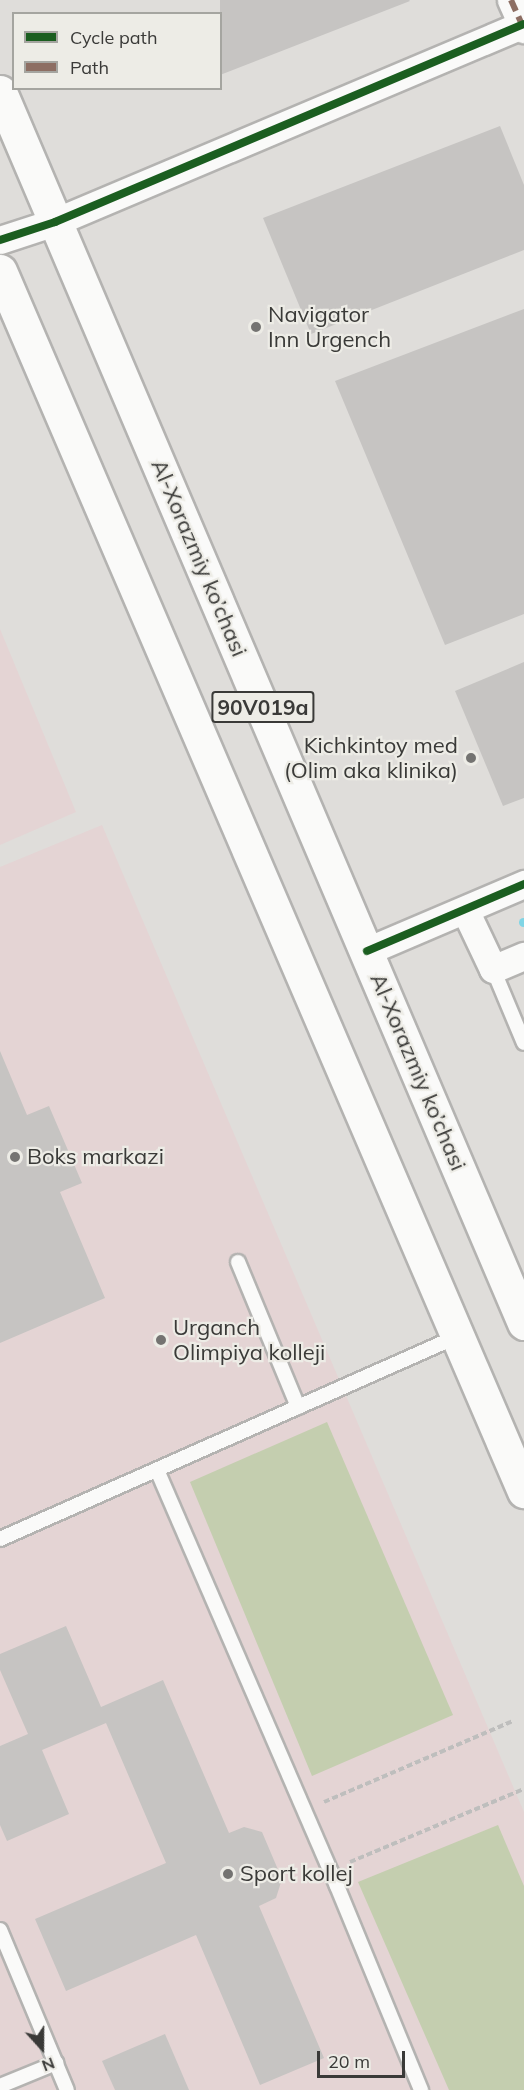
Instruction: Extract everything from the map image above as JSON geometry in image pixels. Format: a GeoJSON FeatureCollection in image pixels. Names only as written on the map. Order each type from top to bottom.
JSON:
{"type":"FeatureCollection","features":[{"type":"Feature","properties":{"kind":"main road","name":"Al-Xorazmiy ko’chasi"},"geometry":{"type":"LineString","coordinates":[[0,93],[524,1323]]}},
{"type":"Feature","properties":{"kind":"main road","name":"90V019a"},"geometry":{"type":"LineString","coordinates":[[0,271],[524,1491]]}},
{"type":"Feature","properties":{"kind":"street"},"geometry":{"type":"LineString","coordinates":[[0,240],[54,222],[523,26],[511,0]]}},
{"type":"Feature","properties":{"kind":"street"},"geometry":{"type":"LineString","coordinates":[[367,951],[524,885]]}},
{"type":"Feature","properties":{"kind":"street"},"geometry":{"type":"LineString","coordinates":[[465,910],[493,969],[524,956]]}},
{"type":"Feature","properties":{"kind":"lane"},"geometry":{"type":"LineString","coordinates":[[493,969],[524,1043]]}},
{"type":"Feature","properties":{"kind":"lane"},"geometry":{"type":"LineString","coordinates":[[238,1262],[298,1407]]}},
{"type":"Feature","properties":{"kind":"lane"},"geometry":{"type":"LineString","coordinates":[[0,1539],[458,1336]]}},
{"type":"Feature","properties":{"kind":"lane"},"geometry":{"type":"LineString","coordinates":[[157,1470],[330,1870],[422,2090]]}},
{"type":"Feature","properties":{"kind":"lane"},"geometry":{"type":"LineString","coordinates":[[0,1930],[67,2090]]}},
{"type":"Feature","properties":{"kind":"lane"},"geometry":{"type":"LineString","coordinates":[[0,2086],[56,2063]]}},
{"type":"Feature","properties":{"kind":"path"},"geometry":{"type":"LineString","coordinates":[[304,1810],[513,1720]]}},
{"type":"Feature","properties":{"kind":"path"},"geometry":{"type":"LineString","coordinates":[[330,1870],[524,1789]]}},
{"type":"Feature","properties":{"kind":"shaded area"},"geometry":{"type":"Polygon","coordinates":[[[0,629],[76,812],[0,845],[0,629]]]}},
{"type":"Feature","properties":{"kind":"shaded area","name":"Urganch Olimpiya kolleji"},"geometry":{"type":"Polygon","coordinates":[[[102,825],[524,1812],[524,2090],[0,2090],[0,867],[102,825]]]}},
{"type":"Feature","properties":{"kind":"green space"},"geometry":{"type":"Polygon","coordinates":[[[327,1422],[453,1715],[312,1776],[190,1482],[327,1422]]]}},
{"type":"Feature","properties":{"kind":"green space"},"geometry":{"type":"Polygon","coordinates":[[[498,1825],[524,1886],[524,2090],[449,2090],[358,1882],[498,1825]]]}},
{"type":"Feature","properties":{"kind":"building"},"geometry":{"type":"Polygon","coordinates":[[[220,0],[410,1],[222,74],[222,12],[220,12],[220,0]]]}},
{"type":"Feature","properties":{"kind":"building"},"geometry":{"type":"Polygon","coordinates":[[[500,126],[524,185],[524,250],[311,334],[263,218],[500,126]]]}},
{"type":"Feature","properties":{"kind":"building"},"geometry":{"type":"Polygon","coordinates":[[[524,309],[524,614],[445,645],[335,381],[524,309]]]}},
{"type":"Feature","properties":{"kind":"building"},"geometry":{"type":"Polygon","coordinates":[[[524,662],[524,798],[503,806],[455,691],[524,662]]]}},
{"type":"Feature","properties":{"kind":"building"},"geometry":{"type":"Polygon","coordinates":[[[0,1051],[27,1115],[49,1106],[82,1183],[60,1192],[105,1298],[0,1343],[0,1051]]]}},
{"type":"Feature","properties":{"kind":"building"},"geometry":{"type":"Polygon","coordinates":[[[66,1626],[101,1707],[163,1680],[229,1833],[244,1827],[262,1832],[282,1879],[276,1898],[259,1906],[324,2058],[260,2085],[196,1935],[66,1991],[35,1919],[166,1863],[106,1723],[42,1750],[69,1814],[7,1841],[0,1825],[0,1746],[28,1734],[0,1670],[0,1654],[66,1626]]]}},
{"type":"Feature","properties":{"kind":"building"},"geometry":{"type":"Polygon","coordinates":[[[165,2034],[189,2090],[115,2090],[102,2061],[165,2034]]]}},
{"type":"Feature","properties":{"kind":"marked path"},"geometry":{"type":"LineString","coordinates":[[511,0],[524,29]]}},
{"type":"Feature","properties":{"kind":"cycle path"},"geometry":{"type":"LineString","coordinates":[[0,240],[55,222],[524,24]]}},
{"type":"Feature","properties":{"kind":"cycle path"},"geometry":{"type":"LineString","coordinates":[[367,951],[524,884]]}},
{"type":"Feature","properties":{"kind":"place","name":"Navigator Inn Urgench"},"geometry":{"type":"Point","coordinates":[256,327]}},
{"type":"Feature","properties":{"kind":"place","name":"Kichkintoy med (Olim aka klinika)"},"geometry":{"type":"Point","coordinates":[471,758]}},
{"type":"Feature","properties":{"kind":"place","name":"Boks markazi"},"geometry":{"type":"Point","coordinates":[15,1157]}},
{"type":"Feature","properties":{"kind":"place","name":"Urganch Olimpiya kolleji"},"geometry":{"type":"Point","coordinates":[161,1340]}},
{"type":"Feature","properties":{"kind":"place","name":"Sport kollej"},"geometry":{"type":"Point","coordinates":[228,1874]}}]}
